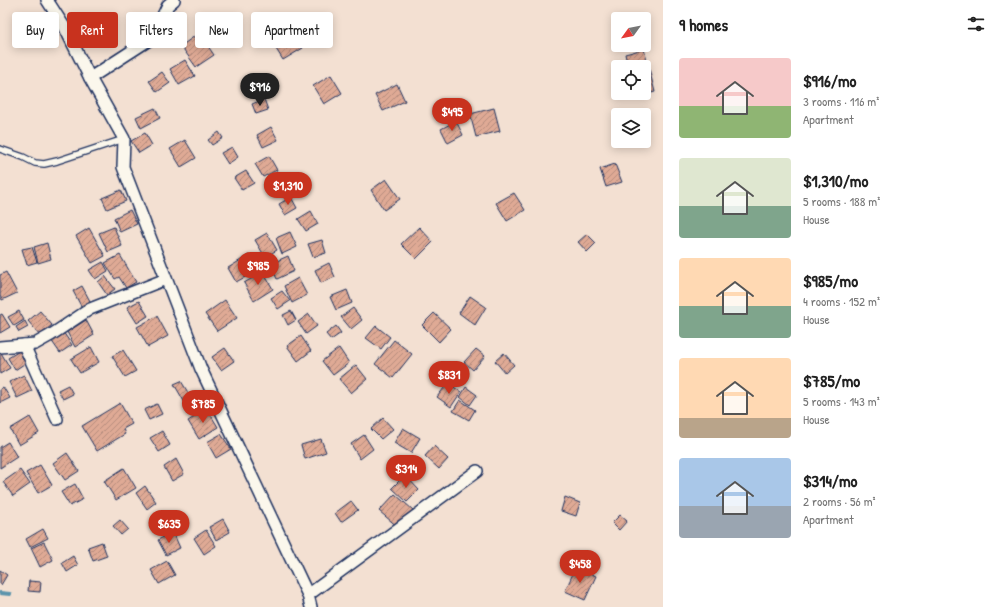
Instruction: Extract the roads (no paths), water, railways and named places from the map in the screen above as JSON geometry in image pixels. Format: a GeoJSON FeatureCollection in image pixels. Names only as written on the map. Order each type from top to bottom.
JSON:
{"type":"FeatureCollection","features":[{"type":"Feature","properties":{"kind":"street"},"geometry":{"type":"LineString","coordinates":[[47,0],[64,28],[124,139],[123,167],[200,369],[308,595],[311,607]]}},
{"type":"Feature","properties":{"kind":"street"},"geometry":{"type":"LineString","coordinates":[[90,78],[152,38],[168,5],[174,0]]}},
{"type":"Feature","properties":{"kind":"street"},"geometry":{"type":"LineString","coordinates":[[0,347],[35,344],[90,309],[166,279]]}},
{"type":"Feature","properties":{"kind":"street"},"geometry":{"type":"LineString","coordinates":[[24,345],[57,419]]}},
{"type":"Feature","properties":{"kind":"street"},"geometry":{"type":"LineString","coordinates":[[308,595],[477,470]]}},
{"type":"Feature","properties":{"kind":"lane"},"geometry":{"type":"LineString","coordinates":[[0,149],[35,163],[44,164],[124,139]]}},
{"type":"Feature","properties":{"kind":"waterway"},"geometry":{"type":"LineString","coordinates":[[0,593],[10,594]]}}]}
